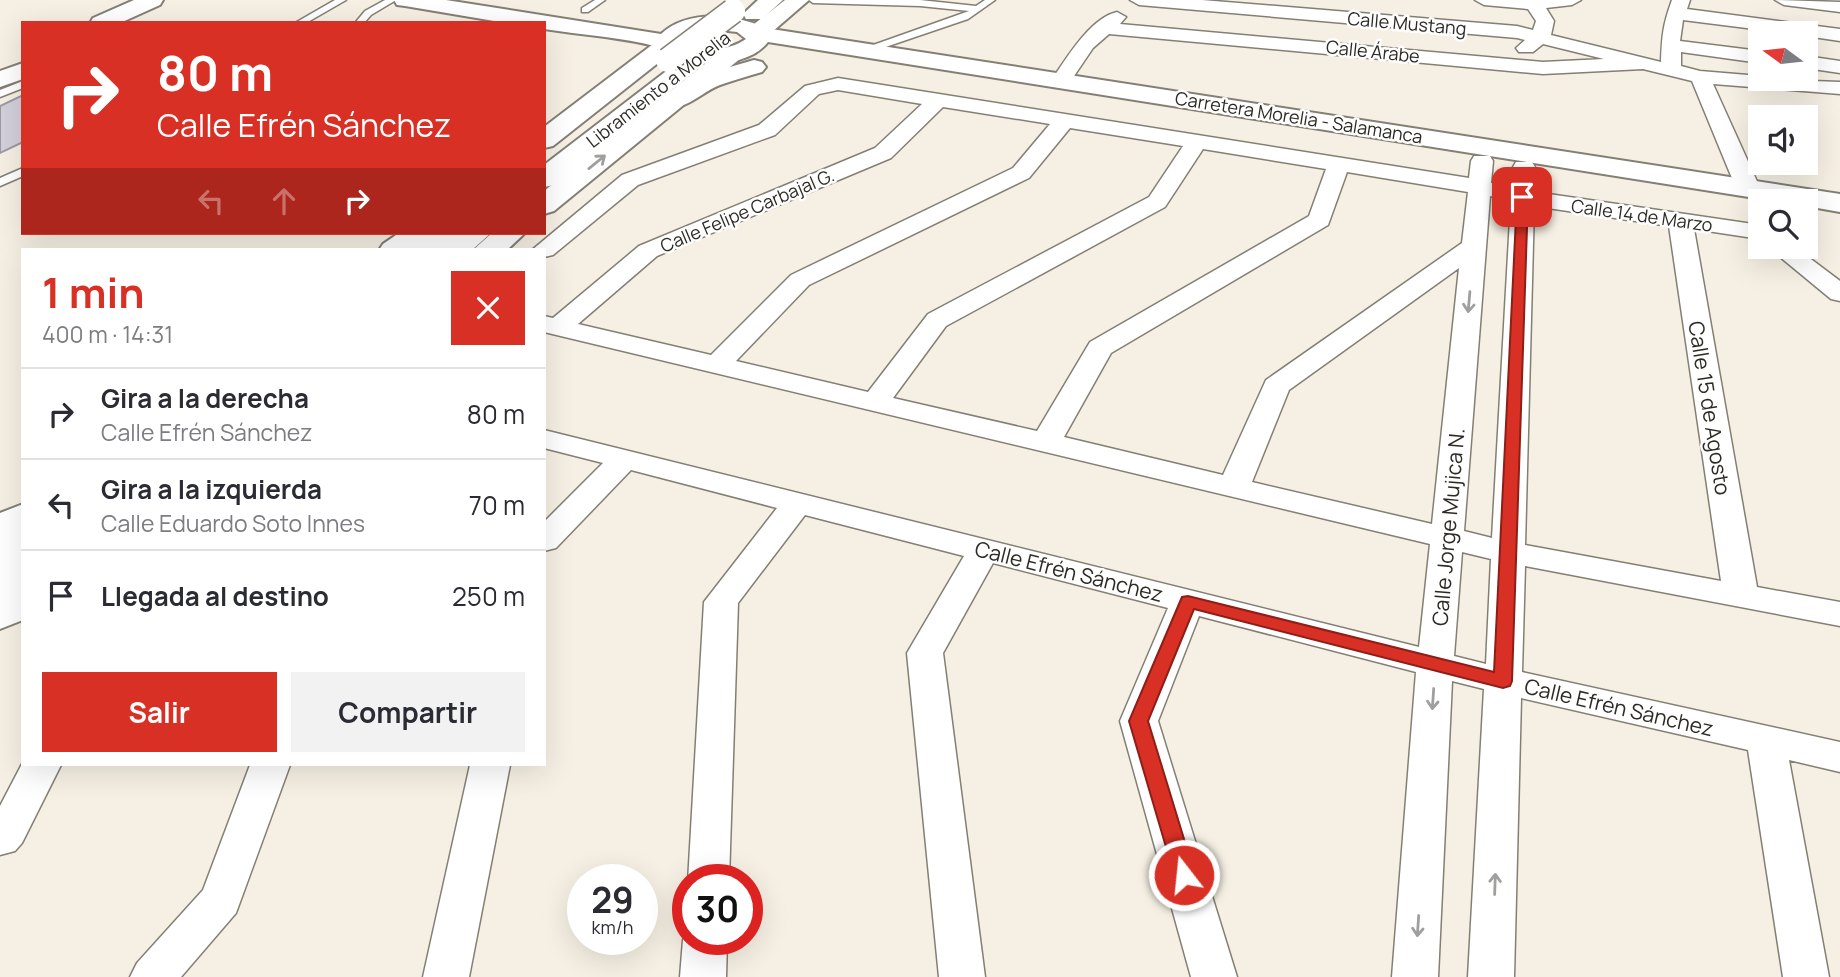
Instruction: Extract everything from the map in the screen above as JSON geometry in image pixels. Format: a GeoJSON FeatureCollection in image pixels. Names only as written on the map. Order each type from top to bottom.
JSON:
{"type":"FeatureCollection","features":[{"type":"Feature","properties":{"kind":"main road"},"geometry":{"type":"LineString","coordinates":[[105,21],[152,0]]}},
{"type":"Feature","properties":{"kind":"main road"},"geometry":{"type":"LineString","coordinates":[[130,21],[176,0]]}},
{"type":"Feature","properties":{"kind":"main road"},"geometry":{"type":"LineString","coordinates":[[405,0],[620,17],[755,11]]}},
{"type":"Feature","properties":{"kind":"main road"},"geometry":{"type":"LineString","coordinates":[[522,0],[620,17],[646,56],[668,54]]}},
{"type":"Feature","properties":{"kind":"main road"},"geometry":{"type":"LineString","coordinates":[[546,139],[668,54],[675,33],[692,26],[755,11]]}},
{"type":"Feature","properties":{"kind":"main road"},"geometry":{"type":"LineString","coordinates":[[546,203],[736,52],[754,45],[755,11]]}},
{"type":"Feature","properties":{"kind":"main road","name":"Carretera Morelia - Salamanca"},"geometry":{"type":"LineString","coordinates":[[620,17],[692,26],[735,24],[755,11],[813,51],[1523,182],[1748,197]]}},
{"type":"Feature","properties":{"kind":"main road","name":"Libramiento a Morelia"},"geometry":{"type":"LineString","coordinates":[[546,154],[668,54],[755,11]]}},
{"type":"Feature","properties":{"kind":"main road","name":"Carretera Morelia - Salamanca"},"geometry":{"type":"LineString","coordinates":[[668,54],[674,49],[692,54],[866,51],[1432,137],[1748,196]]}},
{"type":"Feature","properties":{"kind":"main road"},"geometry":{"type":"LineString","coordinates":[[673,101],[698,86],[730,73],[813,51]]}},
{"type":"Feature","properties":{"kind":"main road","name":"Libramiento a Morelia"},"geometry":{"type":"LineString","coordinates":[[546,177],[668,54]]}},
{"type":"Feature","properties":{"kind":"main road"},"geometry":{"type":"LineString","coordinates":[[0,68],[21,59]]}},
{"type":"Feature","properties":{"kind":"main road"},"geometry":{"type":"LineString","coordinates":[[0,80],[21,71]]}},
{"type":"Feature","properties":{"kind":"main road"},"geometry":{"type":"LineString","coordinates":[[1432,137],[1474,148],[1523,182]]}},
{"type":"Feature","properties":{"kind":"main road","name":"Carretera Morelia - Salamanca"},"geometry":{"type":"LineString","coordinates":[[1818,201],[1840,203]]}},
{"type":"Feature","properties":{"kind":"main road"},"geometry":{"type":"LineString","coordinates":[[1818,214],[1840,217]]}},
{"type":"Feature","properties":{"kind":"main road"},"geometry":{"type":"LineString","coordinates":[[397,248],[415,235]]}},
{"type":"Feature","properties":{"kind":"main road"},"geometry":{"type":"LineString","coordinates":[[425,248],[442,235]]}},
{"type":"Feature","properties":{"kind":"main road"},"geometry":{"type":"LineString","coordinates":[[456,248],[473,235]]}},
{"type":"Feature","properties":{"kind":"main road"},"geometry":{"type":"LineString","coordinates":[[491,248],[507,235]]}},
{"type":"Feature","properties":{"kind":"main road"},"geometry":{"type":"LineString","coordinates":[[0,531],[21,517]]}},
{"type":"Feature","properties":{"kind":"main road"},"geometry":{"type":"LineString","coordinates":[[0,557],[21,544]]}},
{"type":"Feature","properties":{"kind":"main road"},"geometry":{"type":"LineString","coordinates":[[0,588],[21,574]]}},
{"type":"Feature","properties":{"kind":"main road"},"geometry":{"type":"LineString","coordinates":[[0,615],[21,602]]}},
{"type":"Feature","properties":{"kind":"street"},"geometry":{"type":"LineString","coordinates":[[1061,81],[1086,44],[1140,0]]}},
{"type":"Feature","properties":{"kind":"street","name":"Calle Mustang"},"geometry":{"type":"LineString","coordinates":[[1140,0],[1541,36],[1700,77],[1840,88]]}},
{"type":"Feature","properties":{"kind":"street"},"geometry":{"type":"LineString","coordinates":[[1484,0],[1571,9],[1594,51]]}},
{"type":"Feature","properties":{"kind":"street"},"geometry":{"type":"LineString","coordinates":[[1784,0],[1840,7]]}},
{"type":"Feature","properties":{"kind":"street"},"geometry":{"type":"LineString","coordinates":[[1485,62],[1521,51],[1541,36],[1545,21],[1534,4]]}},
{"type":"Feature","properties":{"kind":"street"},"geometry":{"type":"LineString","coordinates":[[1671,69],[1669,45],[1678,6],[1840,35]]}},
{"type":"Feature","properties":{"kind":"street"},"geometry":{"type":"LineString","coordinates":[[1234,38],[1249,10]]}},
{"type":"Feature","properties":{"kind":"street","name":"Calle Árabe"},"geometry":{"type":"LineString","coordinates":[[1102,29],[1234,38],[1543,68],[1644,63]]}},
{"type":"Feature","properties":{"kind":"street"},"geometry":{"type":"LineString","coordinates":[[1669,45],[1748,55]]}},
{"type":"Feature","properties":{"kind":"street"},"geometry":{"type":"LineString","coordinates":[[1818,64],[1840,67]]}},
{"type":"Feature","properties":{"kind":"street"},"geometry":{"type":"LineString","coordinates":[[1700,77],[1750,189]]}},
{"type":"Feature","properties":{"kind":"street"},"geometry":{"type":"LineString","coordinates":[[546,248],[630,180],[767,130],[812,90],[828,85],[849,85],[1339,164],[1481,174]]}},
{"type":"Feature","properties":{"kind":"street","name":"Calle Felipe Carbajal G."},"geometry":{"type":"LineString","coordinates":[[551,325],[648,251],[883,153],[939,99]]}},
{"type":"Feature","properties":{"kind":"street"},"geometry":{"type":"LineString","coordinates":[[717,365],[800,280],[1021,173],[1065,120]]}},
{"type":"Feature","properties":{"kind":"street"},"geometry":{"type":"LineString","coordinates":[[875,402],[937,320],[1157,202],[1197,141]]}},
{"type":"Feature","properties":{"kind":"street"},"geometry":{"type":"LineString","coordinates":[[1046,442],[1100,348],[1320,219],[1339,164]]}},
{"type":"Feature","properties":{"kind":"street","name":"Calle Jorge Mujica N."},"geometry":{"type":"LineString","coordinates":[[1415,977],[1435,664],[1481,174]]}},
{"type":"Feature","properties":{"kind":"street"},"geometry":{"type":"LineString","coordinates":[[1491,977],[1523,182]]}},
{"type":"Feature","properties":{"kind":"street","name":"Calle 14 de Marzo"},"geometry":{"type":"LineString","coordinates":[[1523,182],[1680,220],[1748,230]]}},
{"type":"Feature","properties":{"kind":"street","name":"Calle 15 de Agosto"},"geometry":{"type":"LineString","coordinates":[[1680,220],[1741,596]]}},
{"type":"Feature","properties":{"kind":"street"},"geometry":{"type":"LineString","coordinates":[[1234,487],[1276,386],[1474,246]]}},
{"type":"Feature","properties":{"kind":"street"},"geometry":{"type":"LineString","coordinates":[[1796,259],[1840,293]]}},
{"type":"Feature","properties":{"kind":"street"},"geometry":{"type":"LineString","coordinates":[[551,325],[1508,552],[1840,614]]}},
{"type":"Feature","properties":{"kind":"street","name":"Calle Efrén Sánchez"},"geometry":{"type":"LineString","coordinates":[[546,439],[1503,681],[1840,757]]}},
{"type":"Feature","properties":{"kind":"street"},"geometry":{"type":"LineString","coordinates":[[546,539],[625,459]]}},
{"type":"Feature","properties":{"kind":"street"},"geometry":{"type":"LineString","coordinates":[[709,864],[721,602],[797,503]]}},
{"type":"Feature","properties":{"kind":"street"},"geometry":{"type":"LineString","coordinates":[[962,977],[925,653],[984,550]]}},
{"type":"Feature","properties":{"kind":"street"},"geometry":{"type":"LineString","coordinates":[[1188,601],[1139,721],[1214,977]]}},
{"type":"Feature","properties":{"kind":"street"},"geometry":{"type":"LineString","coordinates":[[1766,740],[1806,977]]}},
{"type":"Feature","properties":{"kind":"street"},"geometry":{"type":"LineString","coordinates":[[0,839],[7,832],[40,766]]}},
{"type":"Feature","properties":{"kind":"street"},"geometry":{"type":"LineString","coordinates":[[153,977],[220,900],[270,766]]}},
{"type":"Feature","properties":{"kind":"street"},"geometry":{"type":"LineString","coordinates":[[446,977],[490,766]]}},
{"type":"Feature","properties":{"kind":"street"},"geometry":{"type":"LineString","coordinates":[[703,977],[704,955]]}},
{"type":"Feature","properties":{"kind":"lane"},"geometry":{"type":"LineString","coordinates":[[303,21],[342,0]]}},
{"type":"Feature","properties":{"kind":"lane"},"geometry":{"type":"LineString","coordinates":[[361,21],[368,13],[392,0]]}},
{"type":"Feature","properties":{"kind":"lane"},"geometry":{"type":"LineString","coordinates":[[813,0],[920,3],[978,9]]}},
{"type":"Feature","properties":{"kind":"lane"},"geometry":{"type":"LineString","coordinates":[[866,51],[952,21],[990,0]]}},
{"type":"Feature","properties":{"kind":"lane"},"geometry":{"type":"LineString","coordinates":[[0,94],[21,85]]}},
{"type":"Feature","properties":{"kind":"lane"},"geometry":{"type":"LineString","coordinates":[[0,183],[21,172]]}},
{"type":"Feature","properties":{"kind":"building"},"geometry":{"type":"Polygon","coordinates":[[[21,96],[21,143],[0,153],[0,106],[21,96]]]}},
{"type":"Feature","properties":{"kind":"route"},"geometry":{"type":"LineString","coordinates":[[1184,875],[1139,721],[1188,601],[1503,681],[1522,197]]}}]}
